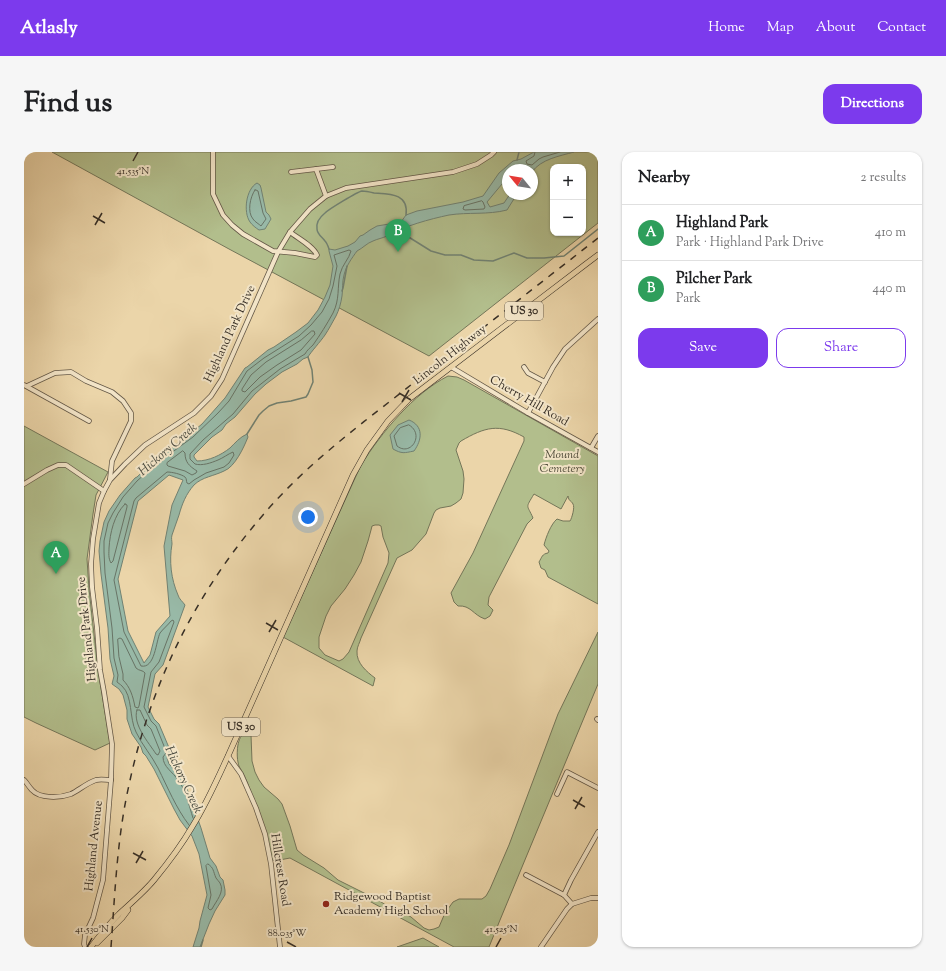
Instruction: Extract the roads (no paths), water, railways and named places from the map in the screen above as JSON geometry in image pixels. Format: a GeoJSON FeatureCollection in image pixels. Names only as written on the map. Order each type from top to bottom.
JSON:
{"type":"FeatureCollection","features":[{"type":"Feature","properties":{"kind":"main road","name":"Lincoln Highway"},"geometry":{"type":"LineString","coordinates":[[92,947],[101,933],[135,901],[153,881],[172,858],[187,836],[228,756],[353,475],[367,450],[388,421],[409,399],[598,255]]}},
{"type":"Feature","properties":{"kind":"street"},"geometry":{"type":"LineString","coordinates":[[213,152],[212,194],[223,215],[232,225],[243,234],[273,251],[315,257],[317,255],[309,246],[290,232]]}},
{"type":"Feature","properties":{"kind":"street","name":"Highland Park Drive"},"geometry":{"type":"LineString","coordinates":[[112,744],[100,670],[91,570],[93,539],[99,503],[110,480],[124,464],[145,446],[194,413],[211,396],[222,379],[278,252],[290,232],[310,209],[326,196],[346,188],[453,172],[477,164],[494,152]]}},
{"type":"Feature","properties":{"kind":"street"},"geometry":{"type":"LineString","coordinates":[[291,172],[333,167]]}},
{"type":"Feature","properties":{"kind":"street"},"geometry":{"type":"LineString","coordinates":[[316,169],[326,196]]}},
{"type":"Feature","properties":{"kind":"street"},"geometry":{"type":"LineString","coordinates":[[528,413],[565,349],[598,319]]}},
{"type":"Feature","properties":{"kind":"street","name":"Cherry Hill Road"},"geometry":{"type":"LineString","coordinates":[[451,367],[528,413],[598,452]]}},
{"type":"Feature","properties":{"kind":"street"},"geometry":{"type":"LineString","coordinates":[[524,367],[528,373],[545,382]]}},
{"type":"Feature","properties":{"kind":"street"},"geometry":{"type":"LineString","coordinates":[[25,386],[55,373],[71,372],[86,381],[112,392],[123,402],[131,413],[131,420],[112,461],[110,480]]}},
{"type":"Feature","properties":{"kind":"street"},"geometry":{"type":"LineString","coordinates":[[25,386],[89,421]]}},
{"type":"Feature","properties":{"kind":"street"},"geometry":{"type":"LineString","coordinates":[[591,448],[598,436]]}},
{"type":"Feature","properties":{"kind":"street"},"geometry":{"type":"LineString","coordinates":[[24,484],[46,470],[58,465],[66,465],[104,491]]}},
{"type":"Feature","properties":{"kind":"street","name":"Highland Avenue"},"geometry":{"type":"LineString","coordinates":[[86,947],[84,944],[85,935],[93,918],[103,880],[111,780],[112,744]]}},
{"type":"Feature","properties":{"kind":"street","name":"Hillcrest Road"},"geometry":{"type":"LineString","coordinates":[[228,756],[241,774],[256,808],[265,834],[271,864],[280,947]]}},
{"type":"Feature","properties":{"kind":"street"},"geometry":{"type":"LineString","coordinates":[[558,794],[567,772],[598,788]]}},
{"type":"Feature","properties":{"kind":"street"},"geometry":{"type":"LineString","coordinates":[[24,780],[32,791],[39,795],[48,797],[70,794],[94,781],[111,780]]}},
{"type":"Feature","properties":{"kind":"street"},"geometry":{"type":"LineString","coordinates":[[564,895],[598,832]]}},
{"type":"Feature","properties":{"kind":"street"},"geometry":{"type":"LineString","coordinates":[[526,876],[564,895],[572,904]]}},
{"type":"Feature","properties":{"kind":"street"},"geometry":{"type":"LineString","coordinates":[[540,947],[572,904],[591,898],[598,898]]}},
{"type":"Feature","properties":{"kind":"water"},"geometry":{"type":"Polygon","coordinates":[[[534,152],[574,152],[546,161],[538,166],[538,164],[510,164],[513,161],[521,159],[534,152]]]}},
{"type":"Feature","properties":{"kind":"water"},"geometry":{"type":"Polygon","coordinates":[[[502,170],[502,184],[487,202],[490,207],[504,203],[506,200],[513,200],[507,210],[449,215],[426,221],[401,229],[371,242],[357,251],[349,262],[345,272],[342,299],[337,314],[325,335],[308,357],[282,372],[266,384],[235,417],[226,424],[222,430],[212,437],[194,455],[197,461],[215,457],[226,451],[240,438],[247,434],[248,437],[244,446],[232,465],[224,471],[197,482],[189,492],[181,507],[172,536],[171,563],[172,576],[179,598],[185,605],[163,665],[155,674],[148,707],[154,719],[159,724],[170,750],[170,754],[167,758],[169,764],[182,778],[186,786],[210,858],[223,880],[225,890],[225,895],[215,911],[200,947],[193,947],[207,895],[199,854],[192,836],[180,820],[154,769],[132,734],[127,719],[127,710],[123,695],[119,689],[112,684],[114,676],[110,659],[99,551],[104,522],[109,511],[120,495],[135,478],[154,461],[202,424],[225,398],[245,368],[268,350],[308,323],[318,310],[330,285],[333,266],[329,249],[335,250],[348,246],[355,242],[360,236],[377,226],[401,222],[406,215],[417,211],[463,202],[483,196],[502,170]],[[169,475],[138,501],[118,579],[128,631],[144,663],[150,655],[156,632],[170,616],[164,546],[172,505],[183,480],[169,475]]]}},
{"type":"Feature","properties":{"kind":"water"},"geometry":{"type":"Polygon","coordinates":[[[257,183],[261,188],[266,212],[271,219],[265,229],[259,230],[250,222],[246,207],[250,190],[257,183]]]}},
{"type":"Feature","properties":{"kind":"water"},"geometry":{"type":"Polygon","coordinates":[[[409,420],[417,426],[419,430],[419,442],[414,451],[405,453],[399,452],[393,449],[390,435],[398,425],[409,420]]]}},
{"type":"Feature","properties":{"kind":"waterway"},"geometry":{"type":"LineString","coordinates":[[517,160],[519,152]]}},
{"type":"Feature","properties":{"kind":"waterway"},"geometry":{"type":"LineString","coordinates":[[329,249],[317,231],[319,220],[328,211],[359,192],[365,191],[397,196],[404,202],[406,215]]}},
{"type":"Feature","properties":{"kind":"waterway"},"geometry":{"type":"LineString","coordinates":[[388,235],[394,234],[407,236],[431,251],[445,255],[461,255],[474,260],[493,261],[514,253],[527,258],[564,256],[598,229]]}},
{"type":"Feature","properties":{"kind":"waterway","name":"Hickory Creek"},"geometry":{"type":"LineString","coordinates":[[342,291],[347,266]]}},
{"type":"Feature","properties":{"kind":"waterway"},"geometry":{"type":"LineString","coordinates":[[247,434],[259,415],[269,406],[306,397],[313,382],[312,370],[308,357]]}},
{"type":"Feature","properties":{"kind":"waterway","name":"Hickory Creek"},"geometry":{"type":"LineString","coordinates":[[201,947],[203,940]]}},
{"type":"Feature","properties":{"kind":"railway"},"geometry":{"type":"LineString","coordinates":[[111,947],[117,866],[122,825],[129,785],[138,748],[149,711],[179,641],[217,576],[263,515],[312,465],[365,421],[598,238]]}},
{"type":"Feature","properties":{"kind":"place","name":"Pilcher Park"},"geometry":{"type":"Point","coordinates":[398,252]}},
{"type":"Feature","properties":{"kind":"place","name":"Highland Park"},"geometry":{"type":"Point","coordinates":[56,574]}},
{"type":"Feature","properties":{"kind":"place","name":"Ridgewood Baptist Academy High School"},"geometry":{"type":"Point","coordinates":[326,904]}},
{"type":"Feature","properties":{"kind":"park label","name":"Mound Cemetery"},"geometry":{"type":"Point","coordinates":[562,462]}}]}
